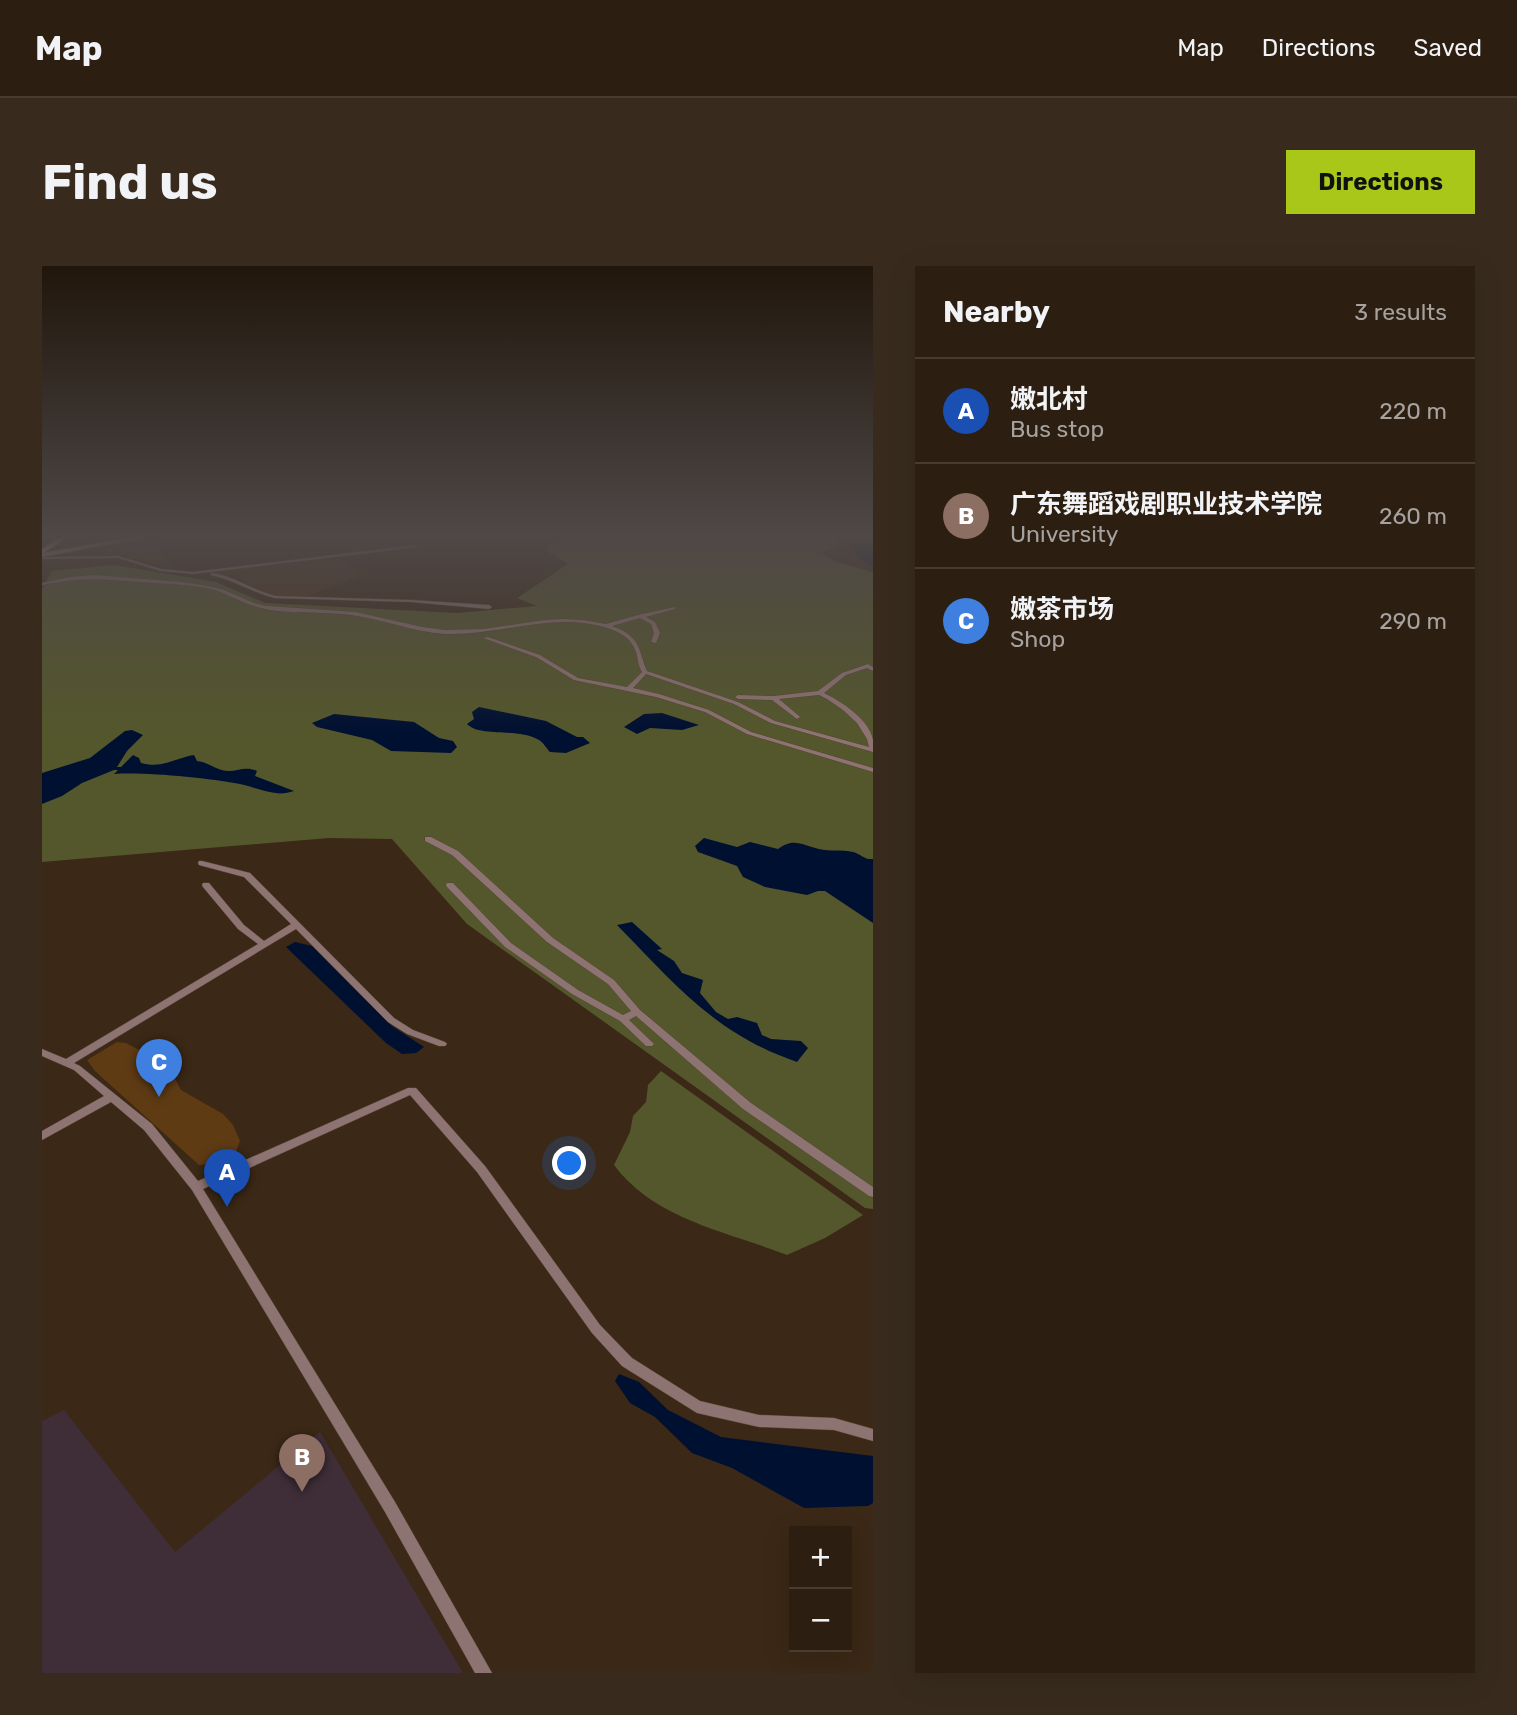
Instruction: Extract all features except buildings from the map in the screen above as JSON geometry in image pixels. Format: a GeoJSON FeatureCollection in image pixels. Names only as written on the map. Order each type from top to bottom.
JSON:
{"type":"FeatureCollection","features":[{"type":"Feature","properties":{"kind":"street"},"geometry":{"type":"LineString","coordinates":[[241,601],[266,608],[328,611],[445,632],[493,631],[562,621],[606,626],[626,634],[635,642],[639,650],[639,665],[645,672],[736,703],[773,722],[873,749],[871,739],[849,710],[820,693]]}},
{"type":"Feature","properties":{"kind":"street"},"geometry":{"type":"LineString","coordinates":[[399,601],[489,607]]}},
{"type":"Feature","properties":{"kind":"street"},"geometry":{"type":"LineString","coordinates":[[606,626],[673,608]]}},
{"type":"Feature","properties":{"kind":"street"},"geometry":{"type":"LineString","coordinates":[[640,617],[653,623],[657,633],[654,642]]}},
{"type":"Feature","properties":{"kind":"street"},"geometry":{"type":"LineString","coordinates":[[486,638],[538,656],[576,680],[630,688],[707,711],[749,733],[873,770]]}},
{"type":"Feature","properties":{"kind":"street"},"geometry":{"type":"LineString","coordinates":[[738,697],[774,698],[820,693],[844,674],[868,666],[873,669]]}},
{"type":"Feature","properties":{"kind":"street"},"geometry":{"type":"LineString","coordinates":[[630,688],[645,672]]}},
{"type":"Feature","properties":{"kind":"street"},"geometry":{"type":"LineString","coordinates":[[774,698],[797,717]]}},
{"type":"Feature","properties":{"kind":"street"},"geometry":{"type":"LineString","coordinates":[[428,839],[455,853],[550,940],[611,982],[636,1012],[747,1106],[873,1193]]}},
{"type":"Feature","properties":{"kind":"street"},"geometry":{"type":"LineString","coordinates":[[202,863],[247,875],[391,1020],[410,1032],[442,1044]]}},
{"type":"Feature","properties":{"kind":"street"},"geometry":{"type":"LineString","coordinates":[[206,885],[241,927],[264,945]]}},
{"type":"Feature","properties":{"kind":"street"},"geometry":{"type":"LineString","coordinates":[[450,885],[508,945],[575,992],[623,1019],[649,1044]]}},
{"type":"Feature","properties":{"kind":"street"},"geometry":{"type":"LineString","coordinates":[[67,1063],[296,925]]}},
{"type":"Feature","properties":{"kind":"street"},"geometry":{"type":"LineString","coordinates":[[623,1019],[636,1012]]}},
{"type":"Feature","properties":{"kind":"street"},"geometry":{"type":"LineString","coordinates":[[42,1052],[77,1068],[148,1127],[197,1188],[390,1507],[484,1673]]}},
{"type":"Feature","properties":{"kind":"street"},"geometry":{"type":"LineString","coordinates":[[197,1188],[412,1090],[481,1169],[596,1329],[628,1362],[697,1407],[759,1421],[834,1424],[873,1435]]}},
{"type":"Feature","properties":{"kind":"street"},"geometry":{"type":"LineString","coordinates":[[42,1136],[111,1097]]}},
{"type":"Feature","properties":{"kind":"shaded area"},"geometry":{"type":"Polygon","coordinates":[[[64,1410],[175,1552],[320,1432],[463,1673],[42,1673],[42,1421],[64,1410]]]}},
{"type":"Feature","properties":{"kind":"green space"},"geometry":{"type":"Polygon","coordinates":[[[42,601],[260,601],[457,613],[537,606],[524,601],[873,601],[873,1209],[865,1208],[467,924],[392,839],[329,838],[42,862],[42,601]]]}},
{"type":"Feature","properties":{"kind":"green space"},"geometry":{"type":"Polygon","coordinates":[[[661,1071],[863,1215],[825,1238],[787,1255],[693,1222],[650,1199],[631,1184],[614,1165],[630,1132],[633,1116],[646,1102],[648,1085],[661,1071]]]}},
{"type":"Feature","properties":{"kind":"water"},"geometry":{"type":"Polygon","coordinates":[[[479,707],[546,721],[577,737],[583,737],[590,743],[566,753],[550,752],[541,741],[530,736],[481,731],[467,724],[474,719],[472,712],[479,707]]]}},
{"type":"Feature","properties":{"kind":"water"},"geometry":{"type":"Polygon","coordinates":[[[662,713],[699,725],[682,730],[650,728],[637,734],[624,727],[644,714],[662,713]]]}},
{"type":"Feature","properties":{"kind":"water"},"geometry":{"type":"Polygon","coordinates":[[[334,714],[414,722],[439,738],[453,741],[457,747],[451,753],[391,751],[372,740],[317,727],[312,723],[334,714]]]}},
{"type":"Feature","properties":{"kind":"water"},"geometry":{"type":"Polygon","coordinates":[[[132,730],[143,735],[127,751],[117,767],[121,767],[133,755],[139,758],[141,763],[155,765],[194,755],[197,761],[224,771],[257,771],[255,776],[294,791],[274,793],[240,784],[160,775],[114,774],[118,770],[114,770],[42,804],[42,773],[90,758],[125,731],[132,730]]]}},
{"type":"Feature","properties":{"kind":"water"},"geometry":{"type":"Polygon","coordinates":[[[704,838],[737,847],[750,842],[778,849],[789,843],[798,843],[823,850],[853,852],[873,859],[873,923],[825,891],[807,895],[765,887],[743,877],[737,866],[698,852],[695,846],[704,838]]]}},
{"type":"Feature","properties":{"kind":"water"},"geometry":{"type":"Polygon","coordinates":[[[632,922],[662,949],[657,950],[674,961],[682,973],[703,980],[700,993],[716,1012],[728,1019],[737,1017],[757,1023],[762,1035],[771,1039],[801,1041],[808,1048],[797,1062],[742,1037],[719,1022],[678,987],[617,925],[632,922]]]}},
{"type":"Feature","properties":{"kind":"water"},"geometry":{"type":"Polygon","coordinates":[[[295,942],[312,946],[392,1026],[424,1047],[416,1053],[402,1054],[386,1043],[286,947],[295,942]]]}},
{"type":"Feature","properties":{"kind":"water"},"geometry":{"type":"Polygon","coordinates":[[[619,1374],[639,1382],[668,1410],[721,1437],[873,1456],[873,1503],[868,1506],[804,1508],[732,1468],[692,1453],[655,1417],[630,1403],[615,1381],[619,1374]]]}},
{"type":"Feature","properties":{"kind":"place","name":"嫩茶市场"},"geometry":{"type":"Point","coordinates":[159,1097]}},
{"type":"Feature","properties":{"kind":"place","name":"嫩北村"},"geometry":{"type":"Point","coordinates":[227,1207]}},
{"type":"Feature","properties":{"kind":"place","name":"广东舞蹈戏剧职业技术学院"},"geometry":{"type":"Point","coordinates":[302,1492]}}]}
